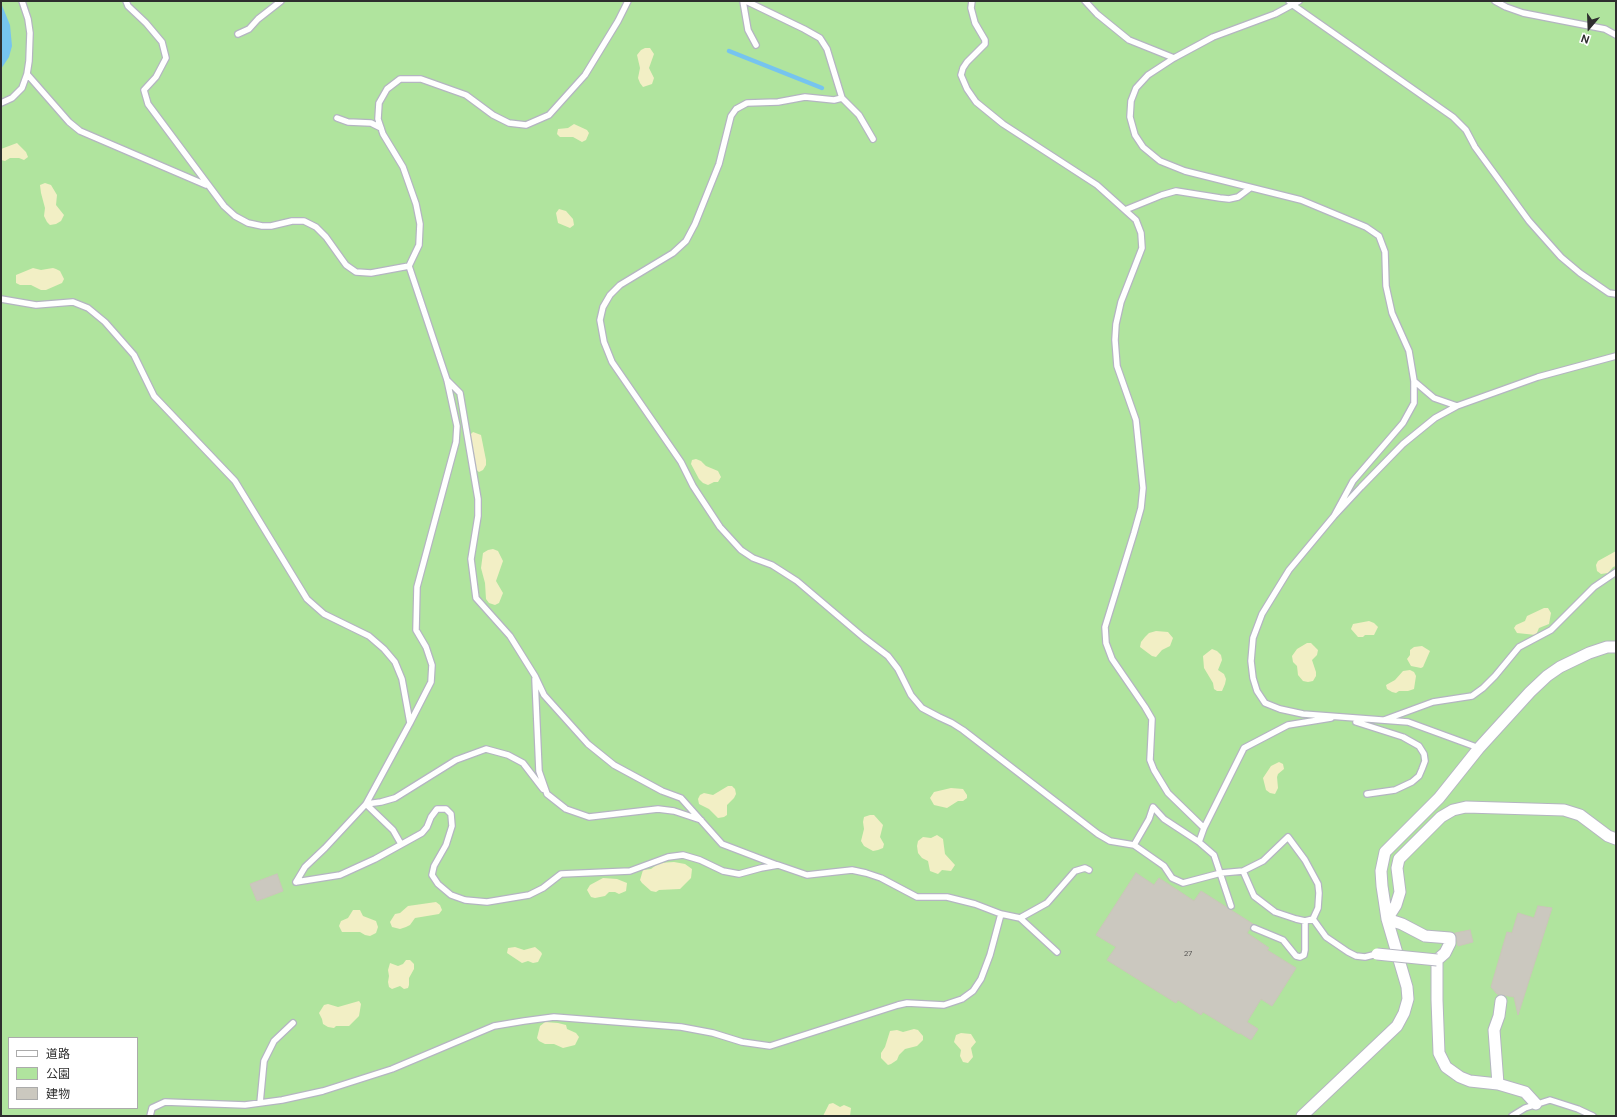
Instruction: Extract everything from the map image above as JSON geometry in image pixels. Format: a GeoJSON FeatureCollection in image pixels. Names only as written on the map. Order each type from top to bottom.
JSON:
{"type":"FeatureCollection","features":[{"type":"Feature","properties":{"kind":"street"},"geometry":{"type":"LineString","coordinates":[[1302,1116],[1397,1026],[1404,1013],[1408,999],[1407,987],[1388,919],[1381,871],[1385,852],[1439,798],[1479,748],[1530,692],[1547,676],[1560,667],[1589,653],[1616,647]]}},
{"type":"Feature","properties":{"kind":"street"},"geometry":{"type":"LineString","coordinates":[[1388,919],[1396,905],[1400,892],[1397,868],[1399,859],[1441,817],[1453,810],[1476,806],[1564,810],[1580,815],[1608,836],[1616,839]]}},
{"type":"Feature","properties":{"kind":"street"},"geometry":{"type":"LineString","coordinates":[[1377,954],[1437,960],[1445,953],[1450,943],[1450,938],[1425,936],[1402,924],[1388,919]]}},
{"type":"Feature","properties":{"kind":"street"},"geometry":{"type":"LineString","coordinates":[[1437,960],[1439,1053],[1446,1068],[1460,1077],[1470,1081],[1498,1084],[1526,1092],[1536,1104]]}},
{"type":"Feature","properties":{"kind":"street"},"geometry":{"type":"LineString","coordinates":[[1498,1084],[1494,1030],[1499,1016],[1501,1001]]}},
{"type":"Feature","properties":{"kind":"lane"},"geometry":{"type":"LineString","coordinates":[[1,103],[12,98],[22,88],[27,74],[30,33],[28,18],[22,1]]}},
{"type":"Feature","properties":{"kind":"lane"},"geometry":{"type":"LineString","coordinates":[[126,1],[128,6],[146,23],[162,42],[166,58],[156,77],[144,90],[148,104],[224,206],[236,216],[248,223],[262,226],[271,226],[292,221],[304,221],[316,227],[326,237],[346,265],[356,272],[371,273],[409,266]]}},
{"type":"Feature","properties":{"kind":"lane"},"geometry":{"type":"LineString","coordinates":[[238,34],[249,29],[258,19],[281,1]]}},
{"type":"Feature","properties":{"kind":"lane"},"geometry":{"type":"LineString","coordinates":[[628,1],[618,21],[585,75],[549,115],[526,125],[510,123],[493,115],[466,95],[421,79],[400,80],[386,89],[379,103],[378,119],[381,128],[403,167],[417,210],[420,224],[419,245],[409,266],[447,380],[457,426],[456,442],[418,587],[416,630],[426,647],[432,665],[431,682],[366,804],[305,867],[296,882],[340,875],[375,859],[422,833],[431,816],[437,809],[446,809],[451,814],[452,826],[446,845],[434,866],[432,875],[438,884],[451,895],[465,900],[486,902],[529,895],[543,888],[561,874],[630,871],[668,857],[683,855],[700,860],[723,871],[739,874],[778,865]]}},
{"type":"Feature","properties":{"kind":"lane"},"geometry":{"type":"LineString","coordinates":[[744,1],[748,30],[756,45]]}},
{"type":"Feature","properties":{"kind":"lane"},"geometry":{"type":"LineString","coordinates":[[744,1],[820,38],[827,49],[842,98],[859,115],[873,139]]}},
{"type":"Feature","properties":{"kind":"lane"},"geometry":{"type":"LineString","coordinates":[[972,1],[971,8],[974,23],[985,40],[985,44],[967,62],[961,75],[976,102],[1003,124],[1096,185],[1136,220],[1141,233],[1142,248],[1121,302],[1116,324],[1115,340],[1117,366],[1136,420],[1143,488],[1141,508],[1105,627],[1106,643],[1112,659],[1152,719],[1150,760],[1154,770],[1168,793],[1204,828]]}},
{"type":"Feature","properties":{"kind":"lane"},"geometry":{"type":"LineString","coordinates":[[1085,1],[1097,14],[1129,40],[1174,58]]}},
{"type":"Feature","properties":{"kind":"lane"},"geometry":{"type":"LineString","coordinates":[[1299,1],[1291,3],[1276,14],[1213,37],[1174,58],[1148,75],[1136,88],[1131,101],[1130,117],[1135,135],[1143,148],[1160,161],[1185,171],[1301,200],[1366,227],[1379,236],[1385,252],[1386,286],[1392,314],[1409,351],[1414,381],[1414,402],[1404,423],[1353,481],[1334,516]]}},
{"type":"Feature","properties":{"kind":"lane"},"geometry":{"type":"LineString","coordinates":[[1495,1],[1523,13],[1605,29],[1616,35]]}},
{"type":"Feature","properties":{"kind":"lane"},"geometry":{"type":"LineString","coordinates":[[1291,3],[1453,117],[1466,130],[1475,147],[1529,221],[1561,258],[1609,293],[1616,294]]}},
{"type":"Feature","properties":{"kind":"lane"},"geometry":{"type":"LineString","coordinates":[[27,74],[69,122],[80,131],[207,185]]}},
{"type":"Feature","properties":{"kind":"lane"},"geometry":{"type":"LineString","coordinates":[[842,98],[834,100],[804,97],[778,102],[747,103],[736,109],[731,116],[719,164],[695,224],[686,240],[673,253],[620,285],[610,295],[603,307],[600,320],[604,342],[612,362],[680,462],[716,521],[741,550],[752,558],[772,565],[797,581],[863,637],[888,656],[898,669],[911,694],[922,708],[952,723],[962,730],[1098,834],[1110,841],[1134,845],[1164,866],[1172,878],[1183,883],[1221,873],[1243,871],[1263,861],[1288,837],[1305,860],[1318,884],[1320,893],[1318,908],[1313,919]]}},
{"type":"Feature","properties":{"kind":"lane"},"geometry":{"type":"LineString","coordinates":[[337,118],[348,122],[371,123],[381,128]]}},
{"type":"Feature","properties":{"kind":"lane"},"geometry":{"type":"LineString","coordinates":[[1125,210],[1176,191],[1229,198],[1238,197],[1250,188]]}},
{"type":"Feature","properties":{"kind":"lane"},"geometry":{"type":"LineString","coordinates":[[1,299],[36,305],[73,302],[88,308],[105,322],[134,355],[154,396],[234,481],[307,599],[324,614],[369,636],[384,648],[395,662],[402,679],[410,723]]}},
{"type":"Feature","properties":{"kind":"lane"},"geometry":{"type":"LineString","coordinates":[[1479,748],[1408,722],[1303,714],[1280,709],[1265,703],[1257,691],[1253,678],[1251,660],[1253,638],[1262,614],[1289,570],[1334,516],[1403,444],[1435,418],[1457,406],[1538,377],[1616,356]]}},
{"type":"Feature","properties":{"kind":"lane"},"geometry":{"type":"LineString","coordinates":[[447,380],[460,393],[478,499],[478,516],[471,559],[476,598],[510,636],[535,676],[544,695],[588,744],[614,765],[662,791],[681,798],[722,844],[808,875],[852,870],[881,878],[917,897],[947,897],[975,904],[1001,914],[1020,918],[1057,952]]}},
{"type":"Feature","properties":{"kind":"lane"},"geometry":{"type":"LineString","coordinates":[[1414,381],[1434,398],[1457,406]]}},
{"type":"Feature","properties":{"kind":"lane"},"geometry":{"type":"LineString","coordinates":[[1380,721],[1433,702],[1472,696],[1495,676],[1519,647],[1551,630],[1594,587],[1616,572]]}},
{"type":"Feature","properties":{"kind":"lane"},"geometry":{"type":"LineString","coordinates":[[535,676],[539,771],[547,794]]}},
{"type":"Feature","properties":{"kind":"lane"},"geometry":{"type":"LineString","coordinates":[[1199,842],[1204,828],[1244,748],[1288,724],[1342,717],[1403,737],[1419,746],[1424,754],[1425,761],[1419,776],[1412,782],[1396,790],[1367,794]]}},
{"type":"Feature","properties":{"kind":"lane"},"geometry":{"type":"LineString","coordinates":[[366,804],[395,798],[456,760],[486,749],[508,755],[523,763],[547,794],[566,809],[589,817],[658,809],[674,811],[703,821]]}},
{"type":"Feature","properties":{"kind":"lane"},"geometry":{"type":"LineString","coordinates":[[366,804],[394,830],[401,844]]}},
{"type":"Feature","properties":{"kind":"lane"},"geometry":{"type":"LineString","coordinates":[[1134,845],[1149,819],[1153,807],[1164,819],[1199,842],[1214,855],[1231,906]]}},
{"type":"Feature","properties":{"kind":"lane"},"geometry":{"type":"LineString","coordinates":[[1020,918],[1047,904],[1075,871],[1086,868],[1089,870]]}},
{"type":"Feature","properties":{"kind":"lane"},"geometry":{"type":"LineString","coordinates":[[1243,871],[1254,896],[1276,912],[1296,919],[1313,919]]}},
{"type":"Feature","properties":{"kind":"lane"},"geometry":{"type":"LineString","coordinates":[[150,1116],[152,1108],[165,1102],[245,1105],[323,1091],[392,1069],[494,1026],[524,1021],[568,1018],[681,1027],[713,1033],[742,1042],[770,1046],[906,1003],[944,1005],[962,999],[973,991],[981,979],[990,955],[1001,914]]}},
{"type":"Feature","properties":{"kind":"lane"},"geometry":{"type":"LineString","coordinates":[[1313,919],[1326,937],[1348,952],[1356,956],[1365,957],[1377,954]]}},
{"type":"Feature","properties":{"kind":"lane"},"geometry":{"type":"LineString","coordinates":[[1254,928],[1283,940],[1296,956],[1300,957],[1304,956],[1305,950],[1305,920]]}},
{"type":"Feature","properties":{"kind":"lane"},"geometry":{"type":"LineString","coordinates":[[260,1103],[264,1061],[274,1041],[293,1023]]}},
{"type":"Feature","properties":{"kind":"lane"},"geometry":{"type":"LineString","coordinates":[[1512,1116],[1525,1108],[1550,1100],[1578,1108],[1593,1116]]}},
{"type":"Feature","properties":{"kind":"green space"},"geometry":{"type":"Polygon","coordinates":[[[1,1],[1616,1],[1616,1116],[1,1116],[1,1]]]}},
{"type":"Feature","properties":{"kind":"sand"},"geometry":{"type":"Polygon","coordinates":[[[645,48],[650,48],[654,54],[649,68],[654,78],[652,84],[643,87],[638,78],[640,68],[637,55],[645,48]]]}},
{"type":"Feature","properties":{"kind":"sand"},"geometry":{"type":"Polygon","coordinates":[[[574,124],[587,130],[589,133],[586,140],[582,142],[573,137],[560,137],[557,134],[558,129],[568,128],[574,124]]]}},
{"type":"Feature","properties":{"kind":"sand"},"geometry":{"type":"Polygon","coordinates":[[[17,143],[26,152],[28,157],[24,160],[19,158],[10,158],[5,161],[1,160],[1,149],[17,143]]]}},
{"type":"Feature","properties":{"kind":"sand"},"geometry":{"type":"Polygon","coordinates":[[[45,183],[51,185],[57,195],[56,205],[64,215],[61,221],[56,224],[50,225],[44,216],[45,208],[40,185],[45,183]]]}},
{"type":"Feature","properties":{"kind":"sand"},"geometry":{"type":"Polygon","coordinates":[[[559,209],[566,211],[573,219],[574,225],[570,228],[558,223],[556,213],[559,209]]]}},
{"type":"Feature","properties":{"kind":"sand"},"geometry":{"type":"Polygon","coordinates":[[[33,268],[41,270],[56,269],[60,271],[64,279],[62,283],[46,290],[41,290],[31,285],[20,285],[16,283],[16,275],[33,268]]]}},
{"type":"Feature","properties":{"kind":"sand"},"geometry":{"type":"Polygon","coordinates":[[[473,432],[481,435],[486,460],[486,465],[483,470],[479,472],[475,469],[469,436],[473,432]]]}},
{"type":"Feature","properties":{"kind":"sand"},"geometry":{"type":"Polygon","coordinates":[[[696,459],[701,461],[706,466],[718,471],[721,477],[718,482],[708,485],[699,479],[691,464],[692,460],[696,459]]]}},
{"type":"Feature","properties":{"kind":"sand"},"geometry":{"type":"Polygon","coordinates":[[[493,549],[498,551],[503,561],[496,581],[503,593],[499,603],[495,605],[489,603],[486,599],[485,583],[481,568],[483,553],[493,549]]]}},
{"type":"Feature","properties":{"kind":"sand"},"geometry":{"type":"Polygon","coordinates":[[[1616,551],[1616,566],[1613,567],[1608,573],[1601,574],[1597,571],[1596,565],[1598,561],[1616,551]]]}},
{"type":"Feature","properties":{"kind":"sand"},"geometry":{"type":"Polygon","coordinates":[[[1544,608],[1548,608],[1551,613],[1549,624],[1539,628],[1536,635],[1517,633],[1514,628],[1516,625],[1525,621],[1527,616],[1544,608]]]}},
{"type":"Feature","properties":{"kind":"sand"},"geometry":{"type":"Polygon","coordinates":[[[1369,621],[1378,627],[1374,635],[1358,637],[1351,629],[1353,624],[1369,621]]]}},
{"type":"Feature","properties":{"kind":"sand"},"geometry":{"type":"Polygon","coordinates":[[[1156,631],[1168,632],[1173,638],[1170,646],[1162,650],[1156,657],[1152,656],[1140,647],[1141,642],[1149,633],[1156,631]]]}},
{"type":"Feature","properties":{"kind":"sand"},"geometry":{"type":"Polygon","coordinates":[[[1307,643],[1311,643],[1318,650],[1317,655],[1312,660],[1316,676],[1313,681],[1308,682],[1303,681],[1298,675],[1297,666],[1293,662],[1292,656],[1297,649],[1307,643]]]}},
{"type":"Feature","properties":{"kind":"sand"},"geometry":{"type":"Polygon","coordinates":[[[1422,646],[1430,651],[1423,667],[1411,666],[1407,659],[1410,655],[1410,650],[1414,647],[1422,646]]]}},
{"type":"Feature","properties":{"kind":"sand"},"geometry":{"type":"Polygon","coordinates":[[[1212,649],[1221,655],[1222,660],[1218,670],[1224,674],[1226,679],[1222,691],[1217,691],[1214,689],[1213,683],[1204,668],[1203,656],[1212,649]]]}},
{"type":"Feature","properties":{"kind":"sand"},"geometry":{"type":"Polygon","coordinates":[[[1410,670],[1414,672],[1416,676],[1414,689],[1399,691],[1396,693],[1387,689],[1386,685],[1395,680],[1403,671],[1410,670]]]}},
{"type":"Feature","properties":{"kind":"sand"},"geometry":{"type":"Polygon","coordinates":[[[1279,762],[1283,764],[1284,769],[1278,774],[1278,788],[1275,794],[1270,793],[1266,790],[1263,778],[1271,766],[1279,762]]]}},
{"type":"Feature","properties":{"kind":"sand"},"geometry":{"type":"Polygon","coordinates":[[[728,786],[732,786],[735,789],[736,794],[727,805],[727,815],[724,817],[718,818],[709,809],[699,804],[698,799],[700,795],[704,793],[713,795],[728,786]]]}},
{"type":"Feature","properties":{"kind":"sand"},"geometry":{"type":"Polygon","coordinates":[[[951,788],[963,789],[967,795],[967,798],[963,801],[958,801],[947,808],[934,805],[930,798],[934,792],[951,788]]]}},
{"type":"Feature","properties":{"kind":"sand"},"geometry":{"type":"Polygon","coordinates":[[[874,815],[883,825],[880,837],[884,844],[883,848],[873,851],[864,846],[861,841],[864,829],[864,817],[874,815]]]}},
{"type":"Feature","properties":{"kind":"sand"},"geometry":{"type":"Polygon","coordinates":[[[937,835],[943,839],[945,854],[955,865],[951,871],[942,870],[938,874],[930,871],[928,861],[922,858],[918,853],[917,846],[918,841],[923,837],[931,838],[937,835]]]}},
{"type":"Feature","properties":{"kind":"sand"},"geometry":{"type":"Polygon","coordinates":[[[674,862],[685,864],[692,869],[691,878],[680,889],[659,890],[656,892],[651,891],[640,880],[643,870],[651,869],[659,863],[674,862]]]}},
{"type":"Feature","properties":{"kind":"sand"},"geometry":{"type":"Polygon","coordinates":[[[603,878],[617,879],[627,883],[626,891],[619,894],[609,892],[605,896],[595,898],[591,897],[587,890],[590,885],[603,878]]]}},
{"type":"Feature","properties":{"kind":"sand"},"geometry":{"type":"Polygon","coordinates":[[[436,902],[440,905],[442,910],[439,914],[415,918],[410,925],[400,929],[392,927],[390,922],[395,914],[400,913],[408,906],[436,902]]]}},
{"type":"Feature","properties":{"kind":"sand"},"geometry":{"type":"Polygon","coordinates":[[[353,910],[360,910],[363,916],[376,921],[378,927],[376,933],[370,936],[360,932],[342,932],[339,926],[341,921],[348,918],[353,910]]]}},
{"type":"Feature","properties":{"kind":"sand"},"geometry":{"type":"Polygon","coordinates":[[[515,947],[524,950],[535,947],[542,954],[538,962],[533,963],[528,961],[522,963],[507,953],[508,948],[515,947]]]}},
{"type":"Feature","properties":{"kind":"sand"},"geometry":{"type":"Polygon","coordinates":[[[406,960],[410,960],[414,964],[414,969],[409,978],[408,988],[404,989],[400,986],[392,989],[389,987],[388,982],[388,970],[390,963],[398,966],[403,964],[406,960]]]}},
{"type":"Feature","properties":{"kind":"sand"},"geometry":{"type":"Polygon","coordinates":[[[359,1001],[361,1004],[359,1016],[349,1026],[336,1026],[334,1028],[323,1024],[319,1013],[324,1005],[328,1004],[338,1007],[359,1001]]]}},
{"type":"Feature","properties":{"kind":"sand"},"geometry":{"type":"Polygon","coordinates":[[[545,1022],[566,1025],[567,1029],[576,1033],[579,1037],[575,1045],[563,1048],[554,1044],[545,1044],[539,1041],[537,1038],[540,1026],[545,1022]]]}},
{"type":"Feature","properties":{"kind":"sand"},"geometry":{"type":"Polygon","coordinates":[[[914,1029],[918,1030],[923,1036],[923,1040],[917,1046],[905,1049],[899,1055],[897,1060],[888,1065],[881,1058],[881,1053],[885,1047],[890,1031],[897,1030],[903,1032],[914,1029]]]}},
{"type":"Feature","properties":{"kind":"sand"},"geometry":{"type":"Polygon","coordinates":[[[961,1033],[971,1034],[976,1042],[971,1048],[973,1057],[968,1063],[963,1062],[960,1056],[961,1050],[954,1042],[956,1035],[961,1033]]]}},
{"type":"Feature","properties":{"kind":"sand"},"geometry":{"type":"Polygon","coordinates":[[[833,1103],[840,1107],[844,1105],[851,1108],[850,1116],[823,1116],[829,1104],[833,1103]]]}},
{"type":"Feature","properties":{"kind":"water"},"geometry":{"type":"Polygon","coordinates":[[[1,3],[10,25],[12,46],[9,57],[1,69],[1,3]]]}},
{"type":"Feature","properties":{"kind":"building"},"geometry":{"type":"Polygon","coordinates":[[[1136,873],[1154,885],[1159,878],[1194,901],[1201,891],[1253,924],[1247,933],[1269,948],[1267,950],[1296,968],[1272,1006],[1261,999],[1247,1022],[1258,1029],[1251,1040],[1203,1012],[1201,1015],[1178,1000],[1176,1003],[1107,960],[1116,947],[1096,935],[1136,873]]]}},
{"type":"Feature","properties":{"kind":"building"},"geometry":{"type":"Polygon","coordinates":[[[277,874],[283,891],[257,901],[250,884],[277,874]]]}},
{"type":"Feature","properties":{"kind":"building"},"geometry":{"type":"Polygon","coordinates":[[[1538,906],[1552,908],[1518,1015],[1514,997],[1497,994],[1491,987],[1507,932],[1512,933],[1518,913],[1534,918],[1538,906]]]}},
{"type":"Feature","properties":{"kind":"building"},"geometry":{"type":"Polygon","coordinates":[[[1470,930],[1473,942],[1458,946],[1455,933],[1470,930]]]}},
{"type":"Feature","properties":{"kind":"waterway"},"geometry":{"type":"LineString","coordinates":[[729,51],[822,88]]}}]}
